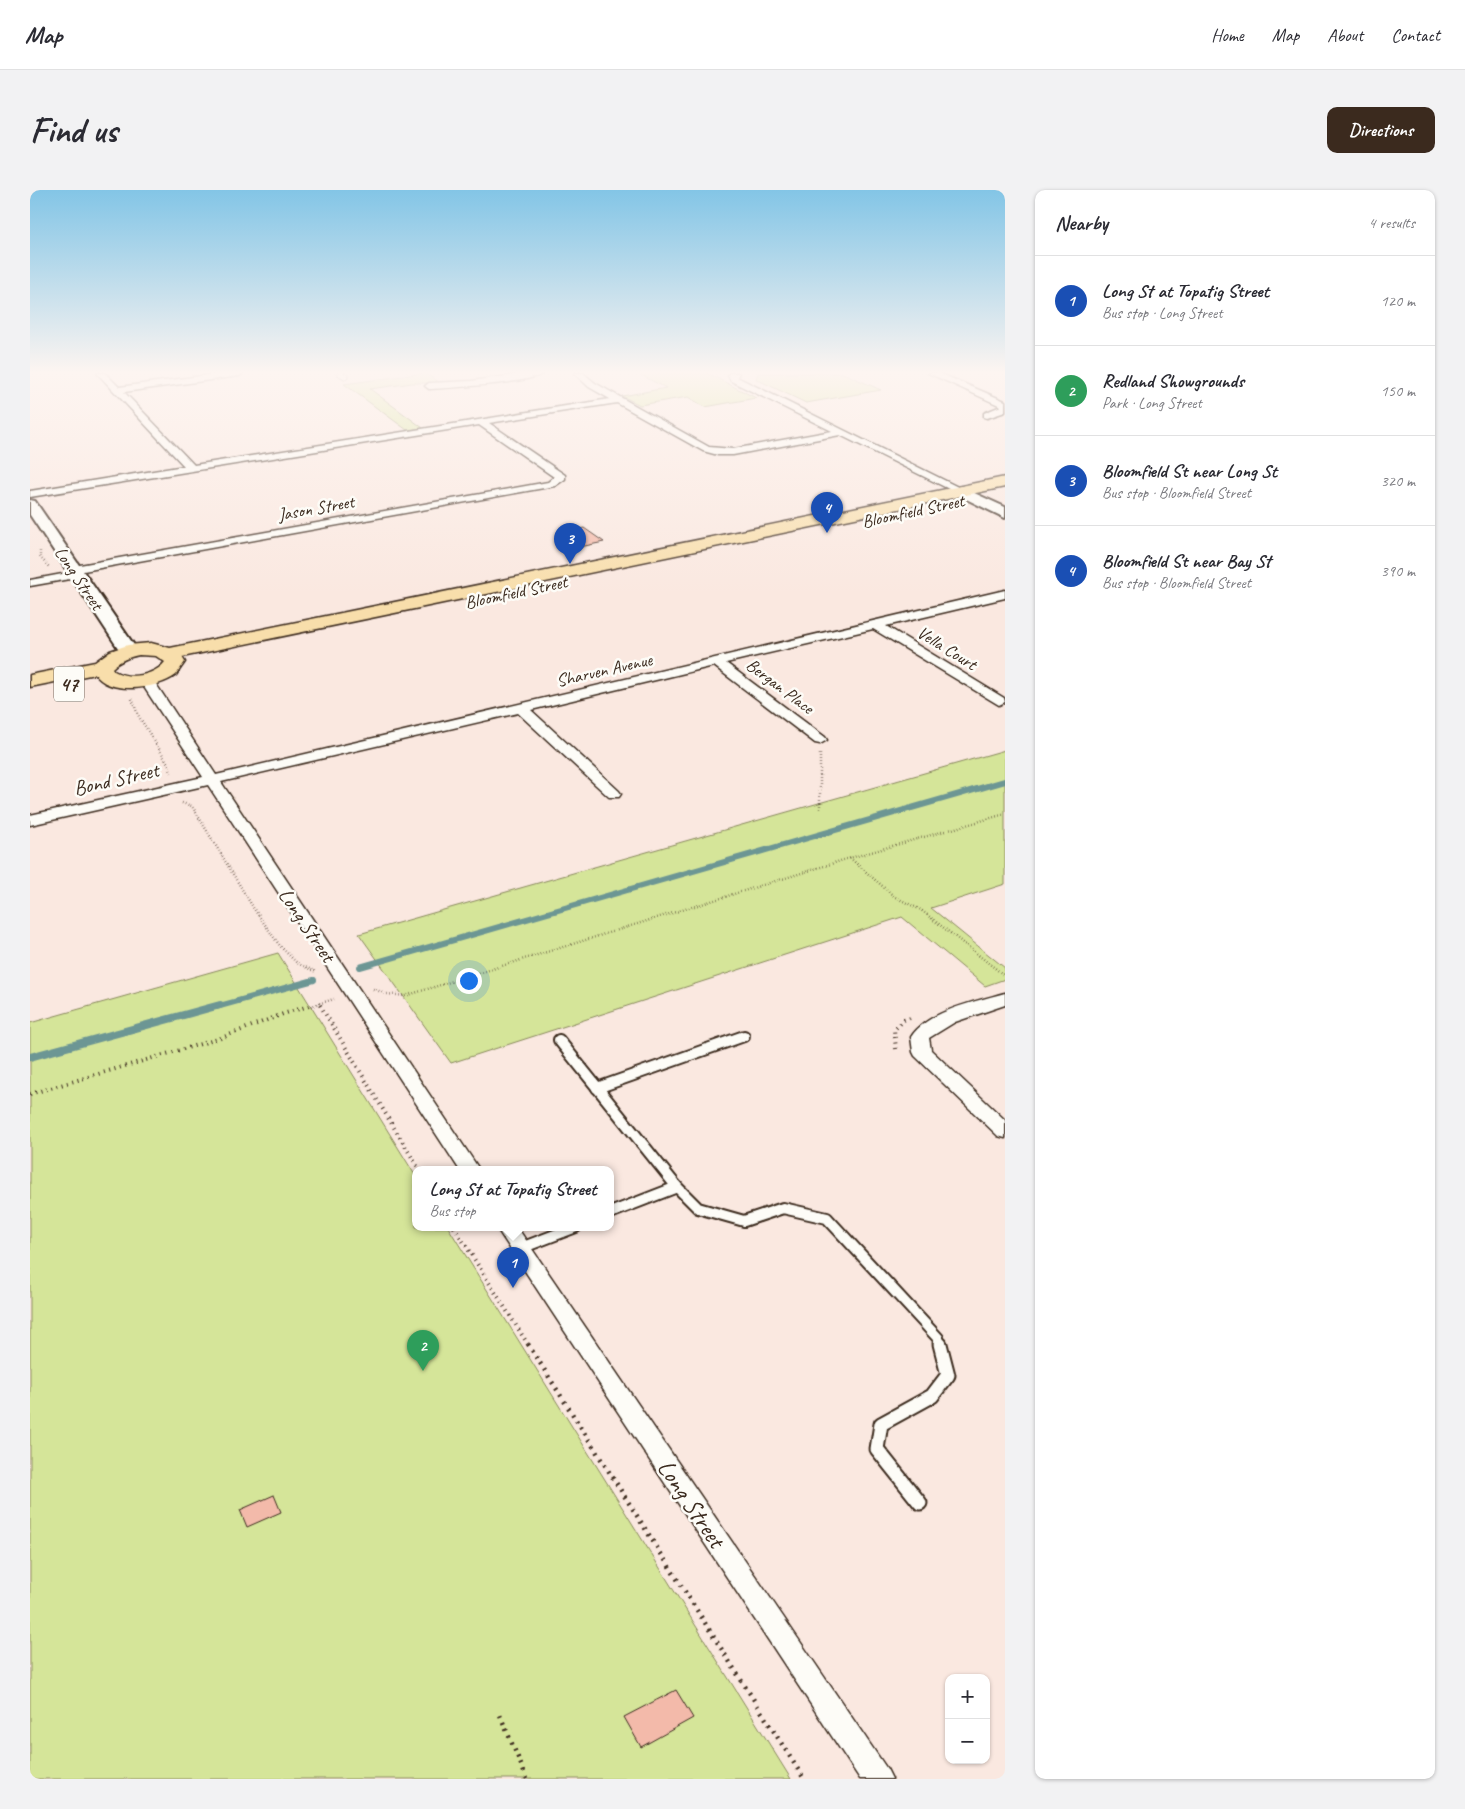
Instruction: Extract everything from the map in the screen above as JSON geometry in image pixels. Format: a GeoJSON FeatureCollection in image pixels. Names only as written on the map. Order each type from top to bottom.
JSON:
{"type":"FeatureCollection","features":[{"type":"Feature","properties":{"kind":"highway","name":"47"},"geometry":{"type":"LineString","coordinates":[[968,494],[1005,482]]}},
{"type":"Feature","properties":{"kind":"highway","name":"47"},"geometry":{"type":"LineString","coordinates":[[968,494],[1005,492]]}},
{"type":"Feature","properties":{"kind":"highway","name":"Bloomfield Street"},"geometry":{"type":"LineString","coordinates":[[105,672],[111,658],[129,651],[151,650],[172,658],[968,494]]}},
{"type":"Feature","properties":{"kind":"highway","name":"Bloomfield Street"},"geometry":{"type":"LineString","coordinates":[[30,682],[105,672],[140,687],[174,668],[172,658]]}},
{"type":"Feature","properties":{"kind":"highway","name":"Bloomfield Street"},"geometry":{"type":"LineString","coordinates":[[30,692],[105,672]]}},
{"type":"Feature","properties":{"kind":"street"},"geometry":{"type":"LineString","coordinates":[[172,447],[192,468]]}},
{"type":"Feature","properties":{"kind":"street"},"geometry":{"type":"LineString","coordinates":[[30,494],[323,447]]}},
{"type":"Feature","properties":{"kind":"street","name":"Jason Street"},"geometry":{"type":"LineString","coordinates":[[30,583],[76,572],[551,484],[561,477],[518,447]]}},
{"type":"Feature","properties":{"kind":"street"},"geometry":{"type":"LineString","coordinates":[[703,447],[718,452],[733,452],[759,447]]}},
{"type":"Feature","properties":{"kind":"street"},"geometry":{"type":"LineString","coordinates":[[872,447],[1005,513]]}},
{"type":"Feature","properties":{"kind":"street","name":"Long Street"},"geometry":{"type":"LineString","coordinates":[[30,504],[129,651]]}},
{"type":"Feature","properties":{"kind":"street","name":"Sharven Avenue"},"geometry":{"type":"LineString","coordinates":[[211,779],[1005,594]]}},
{"type":"Feature","properties":{"kind":"street","name":"Vella Court"},"geometry":{"type":"LineString","coordinates":[[876,625],[1000,701]]}},
{"type":"Feature","properties":{"kind":"street","name":"Bergan Place"},"geometry":{"type":"LineString","coordinates":[[716,662],[820,740]]}},
{"type":"Feature","properties":{"kind":"street","name":"Long Street"},"geometry":{"type":"LineString","coordinates":[[140,687],[211,779],[466,1166]]}},
{"type":"Feature","properties":{"kind":"street"},"geometry":{"type":"LineString","coordinates":[[521,708],[614,794]]}},
{"type":"Feature","properties":{"kind":"street","name":"Bond Street"},"geometry":{"type":"LineString","coordinates":[[30,820],[211,779]]}},
{"type":"Feature","properties":{"kind":"street"},"geometry":{"type":"LineString","coordinates":[[1005,999],[943,1020],[930,1026],[920,1037],[922,1052],[1005,1131]]}},
{"type":"Feature","properties":{"kind":"street","name":"Long Street"},"geometry":{"type":"LineString","coordinates":[[509,1231],[877,1779]]}},
{"type":"Feature","properties":{"kind":"lane"},"geometry":{"type":"LineString","coordinates":[[597,1088],[744,1036]]}},
{"type":"Feature","properties":{"kind":"lane"},"geometry":{"type":"LineString","coordinates":[[558,1040],[677,1187],[698,1208],[744,1221],[783,1208],[827,1218],[938,1338],[948,1375],[932,1396],[881,1424],[878,1449],[920,1503]]}},
{"type":"Feature","properties":{"kind":"lane"},"geometry":{"type":"LineString","coordinates":[[614,1211],[677,1187]]}},
{"type":"Feature","properties":{"kind":"lane"},"geometry":{"type":"LineString","coordinates":[[521,1248],[566,1231]]}},
{"type":"Feature","properties":{"kind":"path"},"geometry":{"type":"LineString","coordinates":[[140,687],[132,701],[138,715],[172,772],[162,778],[172,799],[192,806],[254,909],[280,946],[297,963],[316,972],[321,978]]}},
{"type":"Feature","properties":{"kind":"path"},"geometry":{"type":"LineString","coordinates":[[820,740],[820,809]]}},
{"type":"Feature","properties":{"kind":"path"},"geometry":{"type":"LineString","coordinates":[[370,988],[388,994],[405,996],[850,858],[1005,814]]}},
{"type":"Feature","properties":{"kind":"path"},"geometry":{"type":"LineString","coordinates":[[850,858],[895,897],[921,910],[1005,976]]}},
{"type":"Feature","properties":{"kind":"path"},"geometry":{"type":"LineString","coordinates":[[30,1094],[221,1038],[283,1014],[335,999],[330,992]]}},
{"type":"Feature","properties":{"kind":"path"},"geometry":{"type":"LineString","coordinates":[[319,1003],[417,1166]]}},
{"type":"Feature","properties":{"kind":"path"},"geometry":{"type":"LineString","coordinates":[[457,1231],[804,1779]]}},
{"type":"Feature","properties":{"kind":"path"},"geometry":{"type":"LineString","coordinates":[[500,1715],[527,1779]]}},
{"type":"Feature","properties":{"kind":"green space"},"geometry":{"type":"Polygon","coordinates":[[[1005,750],[1005,884],[931,908],[1005,968],[1005,979],[985,986],[902,917],[451,1063],[359,934],[1005,750]]]}},
{"type":"Feature","properties":{"kind":"green space"},"geometry":{"type":"Polygon","coordinates":[[[278,953],[412,1170],[412,1231],[450,1231],[791,1779],[30,1779],[30,1023],[278,953]]]}},
{"type":"Feature","properties":{"kind":"building"},"geometry":{"type":"Polygon","coordinates":[[[584,528],[604,542],[580,547],[561,533],[584,528]]]}},
{"type":"Feature","properties":{"kind":"building"},"geometry":{"type":"Polygon","coordinates":[[[274,1495],[281,1512],[247,1527],[240,1510],[274,1495]]]}},
{"type":"Feature","properties":{"kind":"building"},"geometry":{"type":"Polygon","coordinates":[[[676,1690],[693,1718],[641,1747],[624,1717],[676,1690]]]}},
{"type":"Feature","properties":{"kind":"waterway"},"geometry":{"type":"LineString","coordinates":[[360,967],[1005,781]]}},
{"type":"Feature","properties":{"kind":"waterway"},"geometry":{"type":"LineString","coordinates":[[216,1007],[314,980]]}},
{"type":"Feature","properties":{"kind":"waterway"},"geometry":{"type":"LineString","coordinates":[[30,1057],[220,1005]]}},
{"type":"Feature","properties":{"kind":"place","name":"Bloomfield St near Bay St"},"geometry":{"type":"Point","coordinates":[827,533]}},
{"type":"Feature","properties":{"kind":"place","name":"Bloomfield St near Long St"},"geometry":{"type":"Point","coordinates":[570,564]}},
{"type":"Feature","properties":{"kind":"place","name":"Long St at Topatig Street"},"geometry":{"type":"Point","coordinates":[513,1288]}},
{"type":"Feature","properties":{"kind":"place","name":"Redland Showgrounds"},"geometry":{"type":"Point","coordinates":[423,1371]}}]}
